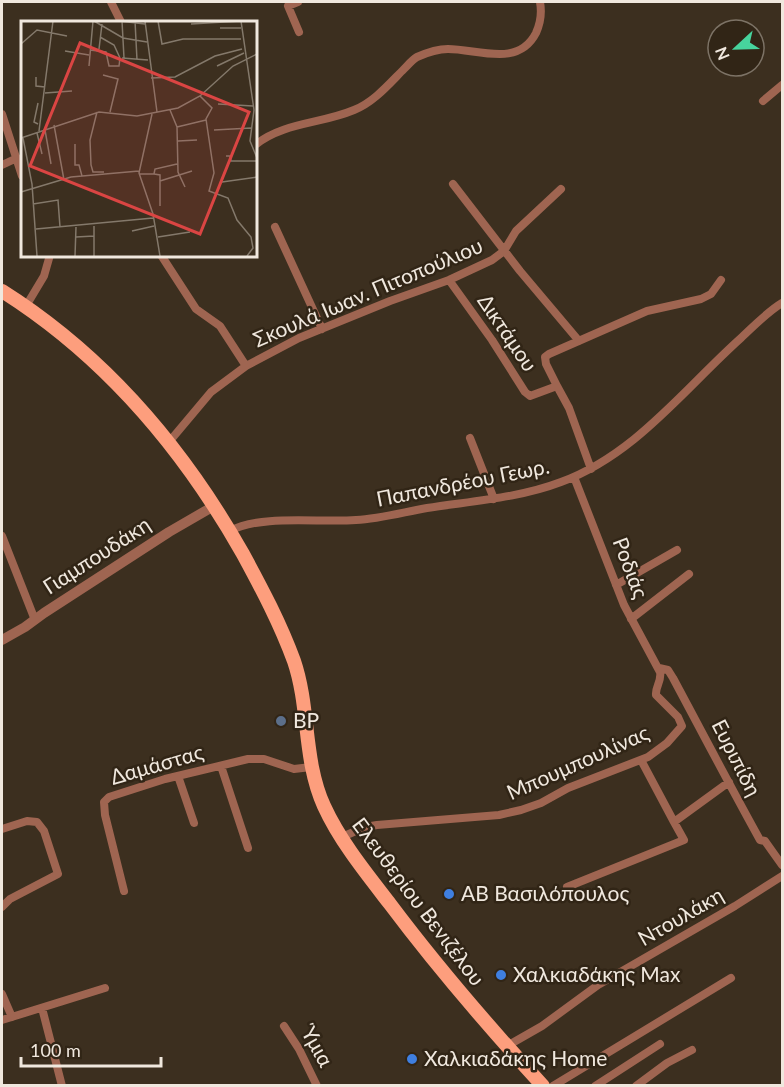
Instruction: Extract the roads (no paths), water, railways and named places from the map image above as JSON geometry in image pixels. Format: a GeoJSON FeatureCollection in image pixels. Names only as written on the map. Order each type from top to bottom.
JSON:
{"type":"FeatureCollection","features":[{"type":"Feature","properties":{"kind":"main road","name":"Ελευθερίου Βενιζέλου"},"geometry":{"type":"LineString","coordinates":[[2,291],[26,306],[108,373],[169,442],[214,506],[272,609],[294,663],[311,767],[320,798],[342,837],[372,882],[428,953],[543,1086]]}},
{"type":"Feature","properties":{"kind":"street"},"geometry":{"type":"LineString","coordinates":[[111,2],[120,21]]}},
{"type":"Feature","properties":{"kind":"street"},"geometry":{"type":"LineString","coordinates":[[298,2],[288,6],[299,32]]}},
{"type":"Feature","properties":{"kind":"street"},"geometry":{"type":"LineString","coordinates":[[256,144],[285,128],[354,110],[377,95],[417,57],[445,49],[496,55],[520,50],[529,43],[538,29],[541,17],[540,2]]}},
{"type":"Feature","properties":{"kind":"street"},"geometry":{"type":"LineString","coordinates":[[764,101],[783,85]]}},
{"type":"Feature","properties":{"kind":"street"},"geometry":{"type":"LineString","coordinates":[[2,114],[21,172]]}},
{"type":"Feature","properties":{"kind":"street"},"geometry":{"type":"LineString","coordinates":[[2,165],[17,158]]}},
{"type":"Feature","properties":{"kind":"street"},"geometry":{"type":"LineString","coordinates":[[453,184],[504,251],[579,341]]}},
{"type":"Feature","properties":{"kind":"street"},"geometry":{"type":"LineString","coordinates":[[504,251],[516,231],[561,189]]}},
{"type":"Feature","properties":{"kind":"street"},"geometry":{"type":"LineString","coordinates":[[275,227],[322,328]]}},
{"type":"Feature","properties":{"kind":"street","name":"Σκουλά Ιωαν. Πιτοπούλιου"},"geometry":{"type":"LineString","coordinates":[[169,442],[211,392],[246,366],[283,345],[449,280],[492,260],[504,251]]}},
{"type":"Feature","properties":{"kind":"street"},"geometry":{"type":"LineString","coordinates":[[26,306],[44,276],[50,256]]}},
{"type":"Feature","properties":{"kind":"street"},"geometry":{"type":"LineString","coordinates":[[162,256],[196,309],[220,326],[246,366]]}},
{"type":"Feature","properties":{"kind":"street","name":"Δικτάμου"},"geometry":{"type":"LineString","coordinates":[[449,280],[492,340],[525,392],[530,396],[557,386],[569,408],[591,469]]}},
{"type":"Feature","properties":{"kind":"street"},"geometry":{"type":"LineString","coordinates":[[557,386],[545,357],[647,311],[701,299],[711,294],[721,280]]}},
{"type":"Feature","properties":{"kind":"street","name":"Παπανδρέου Γεωρ."},"geometry":{"type":"LineString","coordinates":[[230,531],[239,526],[255,523],[356,520],[494,499],[535,490],[574,477],[591,469],[640,435],[724,352],[783,303]]}},
{"type":"Feature","properties":{"kind":"street"},"geometry":{"type":"LineString","coordinates":[[470,438],[494,499]]}},
{"type":"Feature","properties":{"kind":"street","name":"Ροδιάς"},"geometry":{"type":"LineString","coordinates":[[574,477],[631,619],[659,668]]}},
{"type":"Feature","properties":{"kind":"street","name":"Γιαμπουδάκη"},"geometry":{"type":"LineString","coordinates":[[2,640],[169,532],[214,506]]}},
{"type":"Feature","properties":{"kind":"street"},"geometry":{"type":"LineString","coordinates":[[2,536],[35,620]]}},
{"type":"Feature","properties":{"kind":"street"},"geometry":{"type":"LineString","coordinates":[[616,585],[676,550]]}},
{"type":"Feature","properties":{"kind":"street"},"geometry":{"type":"LineString","coordinates":[[631,619],[689,574]]}},
{"type":"Feature","properties":{"kind":"street","name":"Μπουμπουλίνας"},"geometry":{"type":"LineString","coordinates":[[342,837],[365,827],[377,825],[511,813],[541,803],[568,788],[641,760],[667,743],[681,726],[678,717],[656,695],[661,678],[659,668]]}},
{"type":"Feature","properties":{"kind":"street","name":"Ευριπίδη"},"geometry":{"type":"LineString","coordinates":[[659,668],[668,670],[740,806],[760,840],[765,841],[783,866]]}},
{"type":"Feature","properties":{"kind":"street","name":"Δαμάστας"},"geometry":{"type":"LineString","coordinates":[[124,891],[105,815],[105,802],[112,795],[178,776],[258,759],[294,769],[311,767]]}},
{"type":"Feature","properties":{"kind":"street"},"geometry":{"type":"LineString","coordinates":[[567,887],[684,840],[641,760]]}},
{"type":"Feature","properties":{"kind":"street"},"geometry":{"type":"LineString","coordinates":[[221,766],[248,848]]}},
{"type":"Feature","properties":{"kind":"street"},"geometry":{"type":"LineString","coordinates":[[178,776],[194,823]]}},
{"type":"Feature","properties":{"kind":"street"},"geometry":{"type":"LineString","coordinates":[[674,822],[729,782]]}},
{"type":"Feature","properties":{"kind":"street"},"geometry":{"type":"LineString","coordinates":[[2,829],[27,821],[37,822],[44,831],[58,874],[10,899],[2,907]]}},
{"type":"Feature","properties":{"kind":"street","name":"Ντουλάκη"},"geometry":{"type":"LineString","coordinates":[[507,1046],[542,1026],[587,992],[783,876]]}},
{"type":"Feature","properties":{"kind":"street"},"geometry":{"type":"LineString","coordinates":[[553,1086],[731,978]]}},
{"type":"Feature","properties":{"kind":"street"},"geometry":{"type":"LineString","coordinates":[[2,1020],[105,988]]}},
{"type":"Feature","properties":{"kind":"street"},"geometry":{"type":"LineString","coordinates":[[2,994],[12,1017]]}},
{"type":"Feature","properties":{"kind":"street"},"geometry":{"type":"LineString","coordinates":[[42,1008],[62,1086]]}},
{"type":"Feature","properties":{"kind":"street","name":"Ύμια"},"geometry":{"type":"LineString","coordinates":[[284,1026],[299,1049],[317,1086]]}},
{"type":"Feature","properties":{"kind":"street"},"geometry":{"type":"LineString","coordinates":[[595,1086],[660,1044]]}},
{"type":"Feature","properties":{"kind":"street"},"geometry":{"type":"LineString","coordinates":[[636,1086],[667,1063],[692,1050]]}},
{"type":"Feature","properties":{"kind":"place","name":"BP"},"geometry":{"type":"Point","coordinates":[281,721]}},
{"type":"Feature","properties":{"kind":"place","name":"ΑΒ Βασιλόπουλος"},"geometry":{"type":"Point","coordinates":[449,894]}},
{"type":"Feature","properties":{"kind":"place","name":"Χαλκιαδάκης Max"},"geometry":{"type":"Point","coordinates":[501,975]}},
{"type":"Feature","properties":{"kind":"place","name":"Χαλκιαδάκης Home"},"geometry":{"type":"Point","coordinates":[412,1059]}}]}
